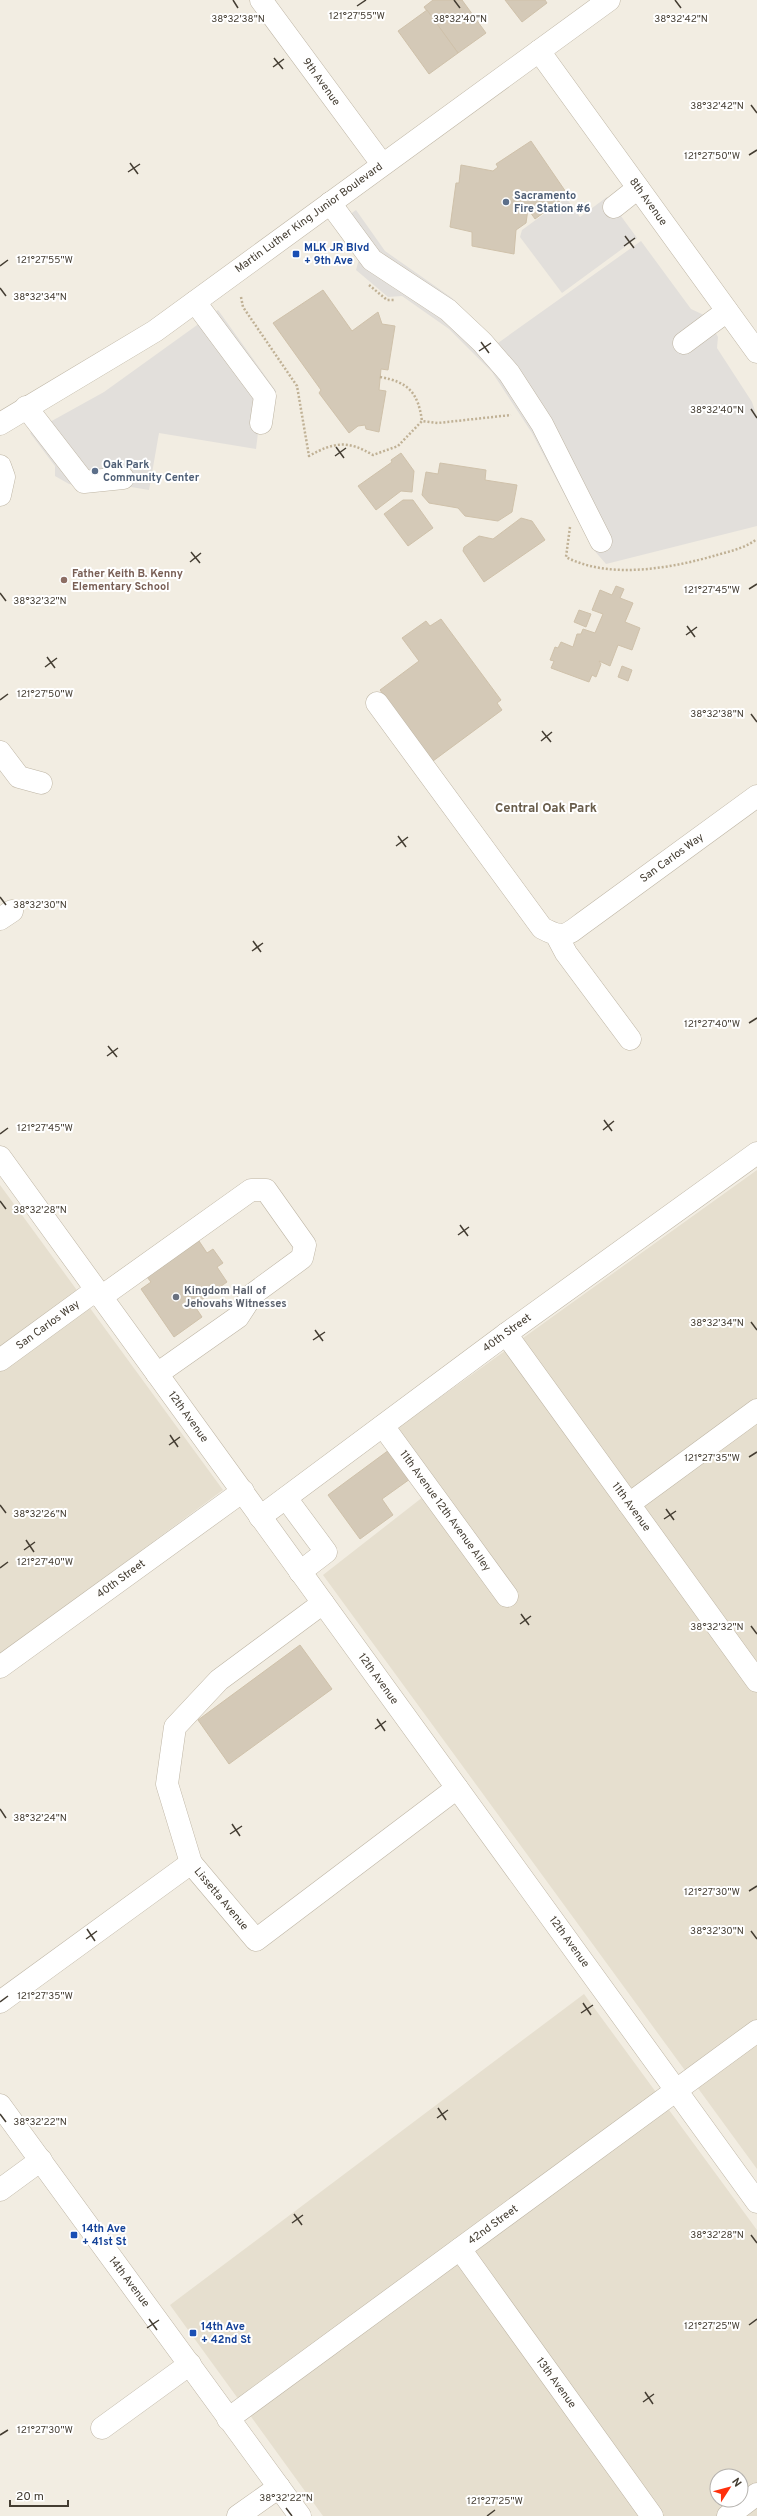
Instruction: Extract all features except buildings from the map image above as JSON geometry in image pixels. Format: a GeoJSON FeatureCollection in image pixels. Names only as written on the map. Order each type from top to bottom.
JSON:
{"type":"FeatureCollection","features":[{"type":"Feature","properties":{"kind":"street","name":"9th Avenue"},"geometry":{"type":"LineString","coordinates":[[260,0],[382,164]]}},
{"type":"Feature","properties":{"kind":"street","name":"Martin Luther King Junior Boulevard"},"geometry":{"type":"LineString","coordinates":[[0,424],[26,407],[155,332],[382,164],[609,0]]}},
{"type":"Feature","properties":{"kind":"street","name":"8th Avenue"},"geometry":{"type":"LineString","coordinates":[[540,51],[757,352]]}},
{"type":"Feature","properties":{"kind":"street"},"geometry":{"type":"LineString","coordinates":[[614,207],[638,188]]}},
{"type":"Feature","properties":{"kind":"street"},"geometry":{"type":"LineString","coordinates":[[330,203],[372,260],[448,310],[482,342],[509,373],[542,424],[601,541]]}},
{"type":"Feature","properties":{"kind":"street"},"geometry":{"type":"LineString","coordinates":[[195,302],[265,396],[261,423]]}},
{"type":"Feature","properties":{"kind":"street"},"geometry":{"type":"LineString","coordinates":[[684,343],[727,311]]}},
{"type":"Feature","properties":{"kind":"street"},"geometry":{"type":"LineString","coordinates":[[26,407],[84,482],[123,478]]}},
{"type":"Feature","properties":{"kind":"street"},"geometry":{"type":"LineString","coordinates":[[0,466],[4,477],[0,495]]}},
{"type":"Feature","properties":{"kind":"street"},"geometry":{"type":"LineString","coordinates":[[376,703],[542,928],[557,936],[566,953],[630,1039]]}},
{"type":"Feature","properties":{"kind":"street"},"geometry":{"type":"LineString","coordinates":[[0,752],[19,777],[41,783]]}},
{"type":"Feature","properties":{"kind":"street","name":"San Carlos Way"},"geometry":{"type":"LineString","coordinates":[[557,936],[565,935],[587,920],[757,796]]}},
{"type":"Feature","properties":{"kind":"street","name":"40th Street"},"geometry":{"type":"LineString","coordinates":[[260,1517],[506,1334],[757,1153]]}},
{"type":"Feature","properties":{"kind":"street","name":"12th Avenue"},"geometry":{"type":"LineString","coordinates":[[0,1157],[757,2202]]}},
{"type":"Feature","properties":{"kind":"street","name":"San Carlos Way"},"geometry":{"type":"LineString","coordinates":[[0,1360],[251,1190],[266,1190],[305,1245],[302,1258],[253,1294],[238,1317],[157,1374]]}},
{"type":"Feature","properties":{"kind":"street","name":"11th Avenue"},"geometry":{"type":"LineString","coordinates":[[506,1334],[629,1504],[755,1673]]}},
{"type":"Feature","properties":{"kind":"street"},"geometry":{"type":"LineString","coordinates":[[629,1504],[757,1410]]}},
{"type":"Feature","properties":{"kind":"street","name":"11th Avenue 12th Avenue Alley"},"geometry":{"type":"LineString","coordinates":[[383,1426],[507,1596]]}},
{"type":"Feature","properties":{"kind":"street","name":"40th Street"},"geometry":{"type":"LineString","coordinates":[[0,1667],[243,1491]]}},
{"type":"Feature","properties":{"kind":"street"},"geometry":{"type":"LineString","coordinates":[[286,1498],[326,1552],[300,1572]]}},
{"type":"Feature","properties":{"kind":"street"},"geometry":{"type":"LineString","coordinates":[[191,1863],[167,1784],[175,1727],[218,1680],[323,1603]]}},
{"type":"Feature","properties":{"kind":"street","name":"Lissetta Avenue"},"geometry":{"type":"LineString","coordinates":[[0,2002],[191,1863],[256,1940],[458,1788]]}},
{"type":"Feature","properties":{"kind":"street","name":"42nd Street"},"geometry":{"type":"LineString","coordinates":[[228,2419],[757,2031]]}},
{"type":"Feature","properties":{"kind":"street","name":"14th Avenue"},"geometry":{"type":"LineString","coordinates":[[0,2105],[300,2516]]}},
{"type":"Feature","properties":{"kind":"street"},"geometry":{"type":"LineString","coordinates":[[0,2190],[41,2160]]}},
{"type":"Feature","properties":{"kind":"street","name":"13th Avenue"},"geometry":{"type":"LineString","coordinates":[[460,2249],[652,2516]]}},
{"type":"Feature","properties":{"kind":"street"},"geometry":{"type":"LineString","coordinates":[[102,2428],[190,2364]]}},
{"type":"Feature","properties":{"kind":"street"},"geometry":{"type":"LineString","coordinates":[[238,2516],[279,2487]]}},
{"type":"Feature","properties":{"kind":"street"},"geometry":{"type":"LineString","coordinates":[[728,2516],[757,2494]]}},
{"type":"Feature","properties":{"kind":"path"},"geometry":{"type":"LineString","coordinates":[[241,297],[243,307],[297,386],[309,456],[325,447],[344,443],[373,455],[398,446],[422,421]]}},
{"type":"Feature","properties":{"kind":"path"},"geometry":{"type":"LineString","coordinates":[[380,377],[399,380],[409,390],[420,405],[422,421]]}},
{"type":"Feature","properties":{"kind":"path"},"geometry":{"type":"LineString","coordinates":[[422,421],[438,423],[516,414]]}},
{"type":"Feature","properties":{"kind":"shaded area"},"geometry":{"type":"Polygon","coordinates":[[[607,197],[637,238],[562,293],[520,237],[522,230],[566,198],[580,217],[607,197]]]}},
{"type":"Feature","properties":{"kind":"shaded area"},"geometry":{"type":"Polygon","coordinates":[[[356,210],[385,251],[452,298],[498,343],[641,241],[691,309],[706,316],[718,337],[717,348],[752,402],[757,417],[757,526],[606,564],[593,549],[532,433],[492,372],[449,329],[402,296],[388,297],[356,270],[359,259],[335,225],[356,210]]]}},
{"type":"Feature","properties":{"kind":"shaded area"},"geometry":{"type":"Polygon","coordinates":[[[218,310],[276,391],[270,428],[258,433],[256,449],[159,433],[149,490],[119,485],[114,490],[69,484],[55,476],[55,466],[30,433],[104,392],[218,310]]]}},
{"type":"Feature","properties":{"kind":"shaded area"},"geometry":{"type":"Polygon","coordinates":[[[757,1170],[757,2169],[323,1575],[437,1486],[396,1429],[757,1170]]]}},
{"type":"Feature","properties":{"kind":"shaded area"},"geometry":{"type":"Polygon","coordinates":[[[0,1185],[223,1490],[0,1655],[0,1185]]]}},
{"type":"Feature","properties":{"kind":"shaded area"},"geometry":{"type":"Polygon","coordinates":[[[584,1994],[757,2230],[757,2516],[323,2516],[170,2305],[584,1994]]]}},
{"type":"Feature","properties":{"kind":"place","name":"Sacramento Fire Station #6"},"geometry":{"type":"Point","coordinates":[506,202]}},
{"type":"Feature","properties":{"kind":"place","name":"MLK JR Blvd + 9th Ave"},"geometry":{"type":"Point","coordinates":[296,254]}},
{"type":"Feature","properties":{"kind":"place","name":"Oak Park Community Center"},"geometry":{"type":"Point","coordinates":[95,471]}},
{"type":"Feature","properties":{"kind":"place","name":"Father Keith B. Kenny Elementary School"},"geometry":{"type":"Point","coordinates":[64,580]}},
{"type":"Feature","properties":{"kind":"place","name":"Kingdom Hall of Jehovahs Witnesses"},"geometry":{"type":"Point","coordinates":[176,1297]}},
{"type":"Feature","properties":{"kind":"place","name":"14th Ave + 41st St"},"geometry":{"type":"Point","coordinates":[74,2235]}},
{"type":"Feature","properties":{"kind":"place","name":"14th Ave + 42nd St"},"geometry":{"type":"Point","coordinates":[193,2333]}},
{"type":"Feature","properties":{"kind":"district","name":"Central Oak Park"},"geometry":{"type":"Point","coordinates":[546,809]}}]}
